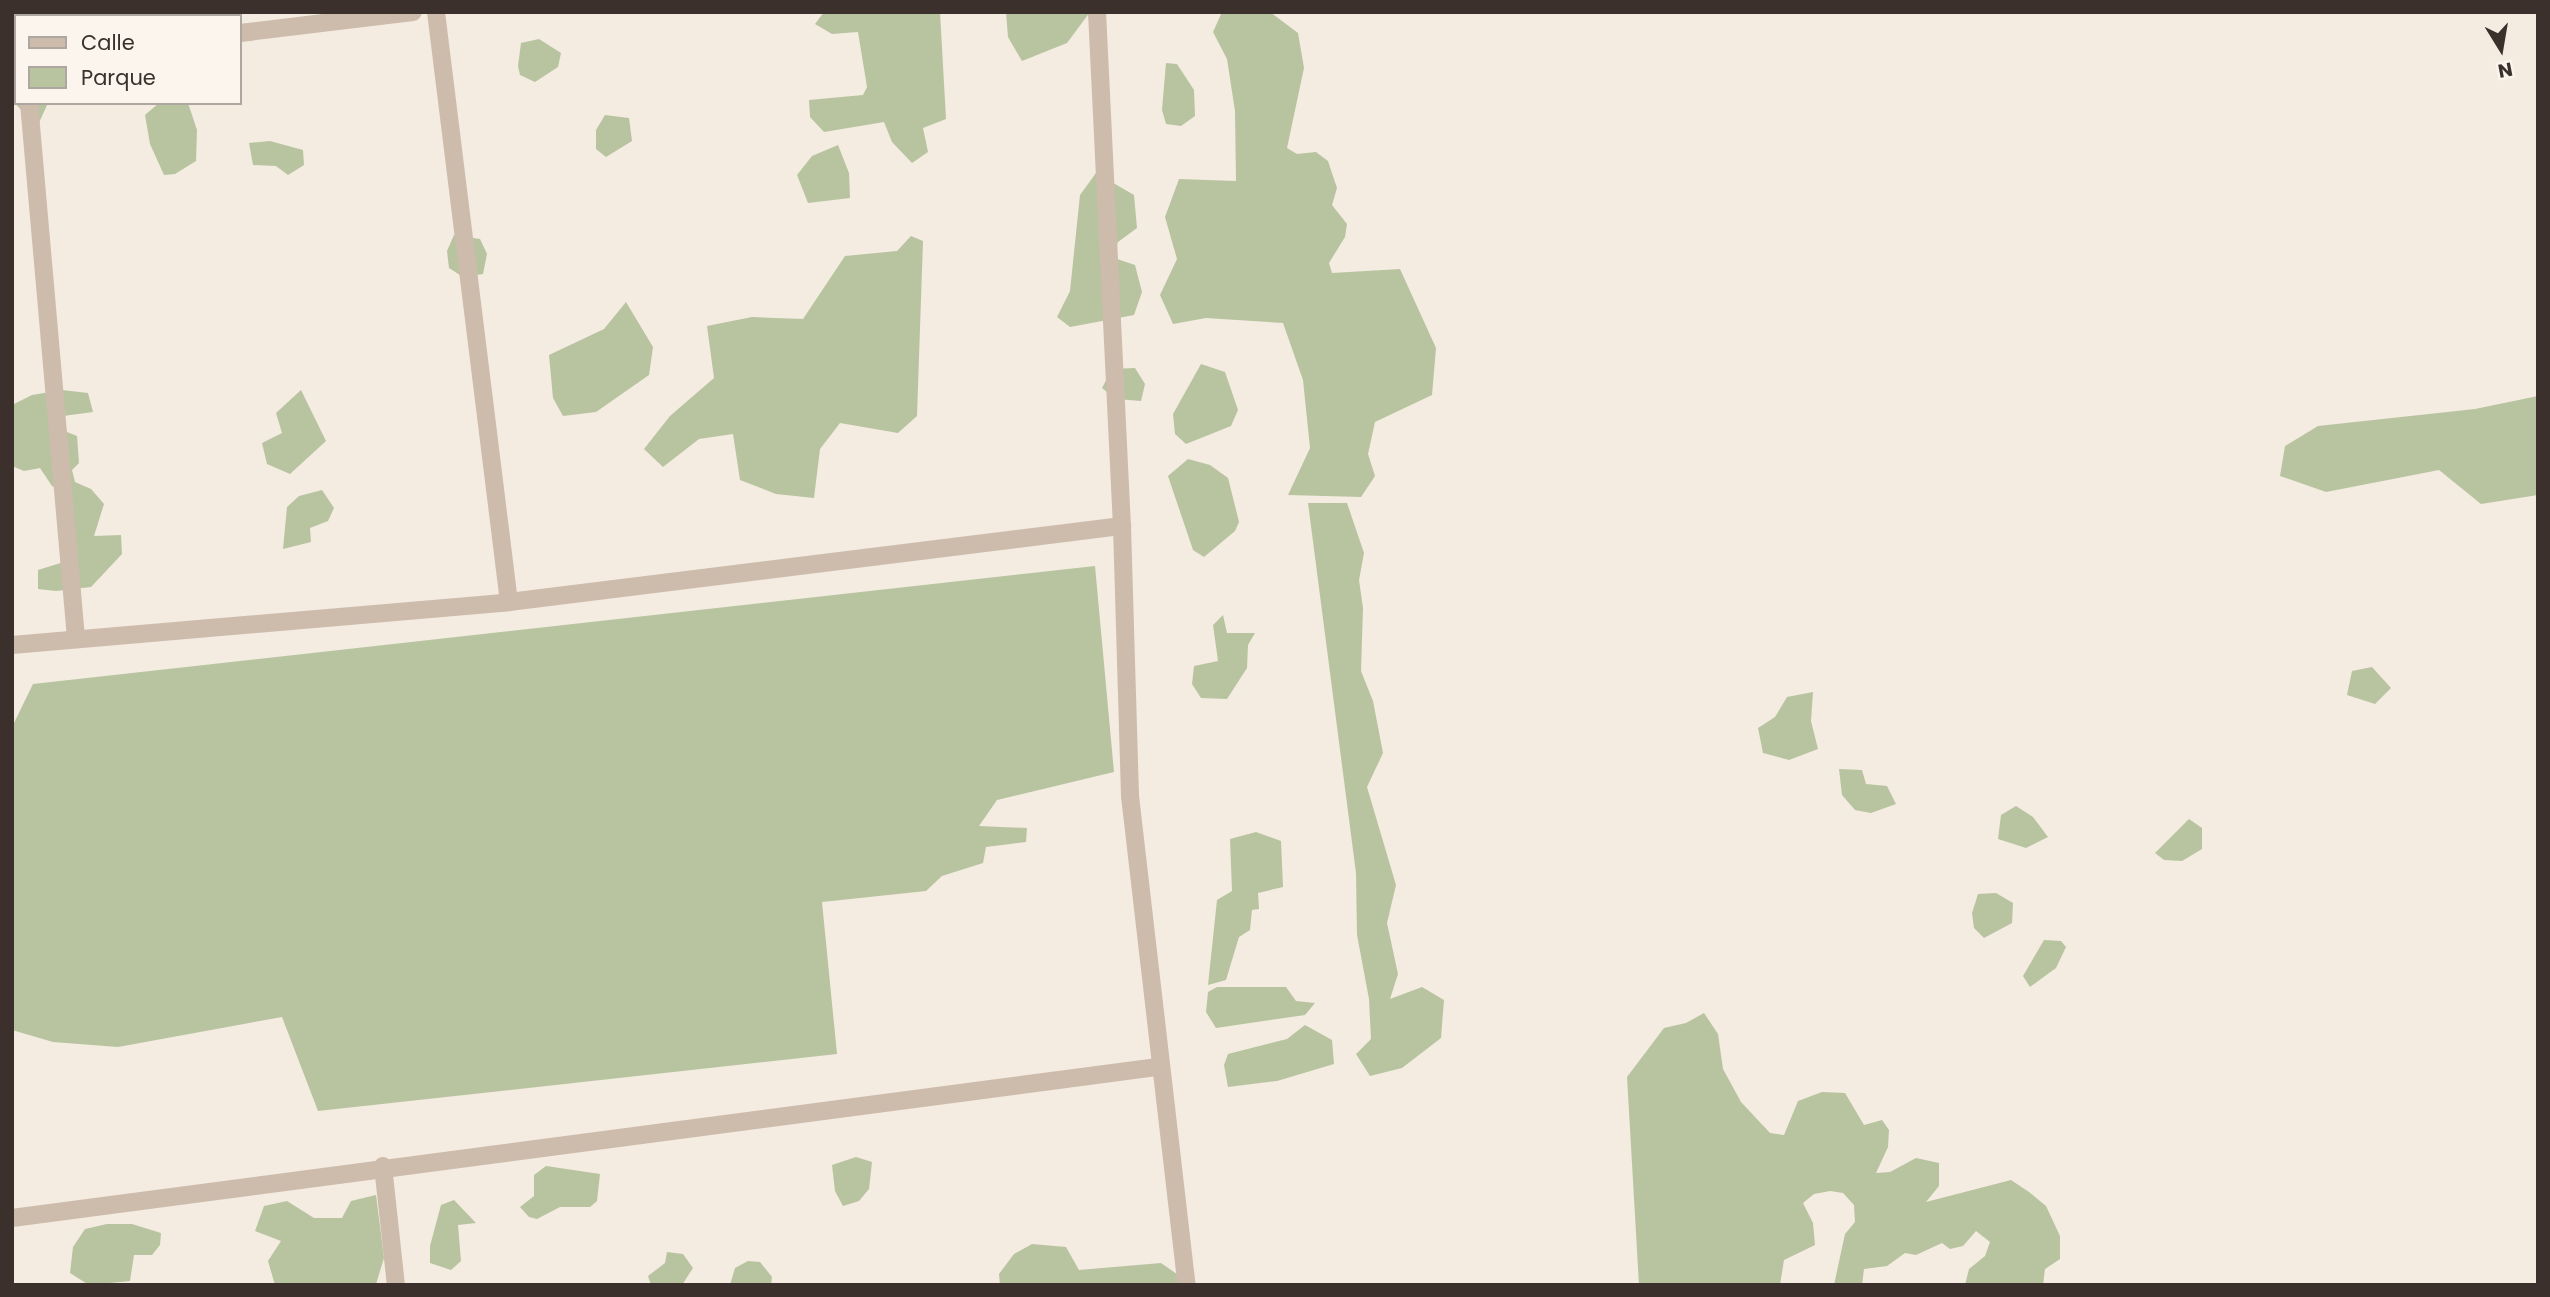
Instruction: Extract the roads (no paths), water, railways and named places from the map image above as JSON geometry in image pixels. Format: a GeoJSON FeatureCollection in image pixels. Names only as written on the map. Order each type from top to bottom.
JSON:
{"type":"FeatureCollection","features":[{"type":"Feature","properties":{"kind":"street"},"geometry":{"type":"LineString","coordinates":[[242,33],[413,12]]}},
{"type":"Feature","properties":{"kind":"street"},"geometry":{"type":"LineString","coordinates":[[436,12],[509,602]]}},
{"type":"Feature","properties":{"kind":"street"},"geometry":{"type":"LineString","coordinates":[[1097,12],[1122,526],[1130,796],[1158,1067],[1187,1285]]}},
{"type":"Feature","properties":{"kind":"street"},"geometry":{"type":"LineString","coordinates":[[29,105],[76,638]]}},
{"type":"Feature","properties":{"kind":"street"},"geometry":{"type":"LineString","coordinates":[[12,645],[509,602],[1122,526]]}},
{"type":"Feature","properties":{"kind":"street"},"geometry":{"type":"LineString","coordinates":[[12,1218],[383,1166],[1158,1067]]}},
{"type":"Feature","properties":{"kind":"street"},"geometry":{"type":"LineString","coordinates":[[383,1166],[396,1285]]}}]}
